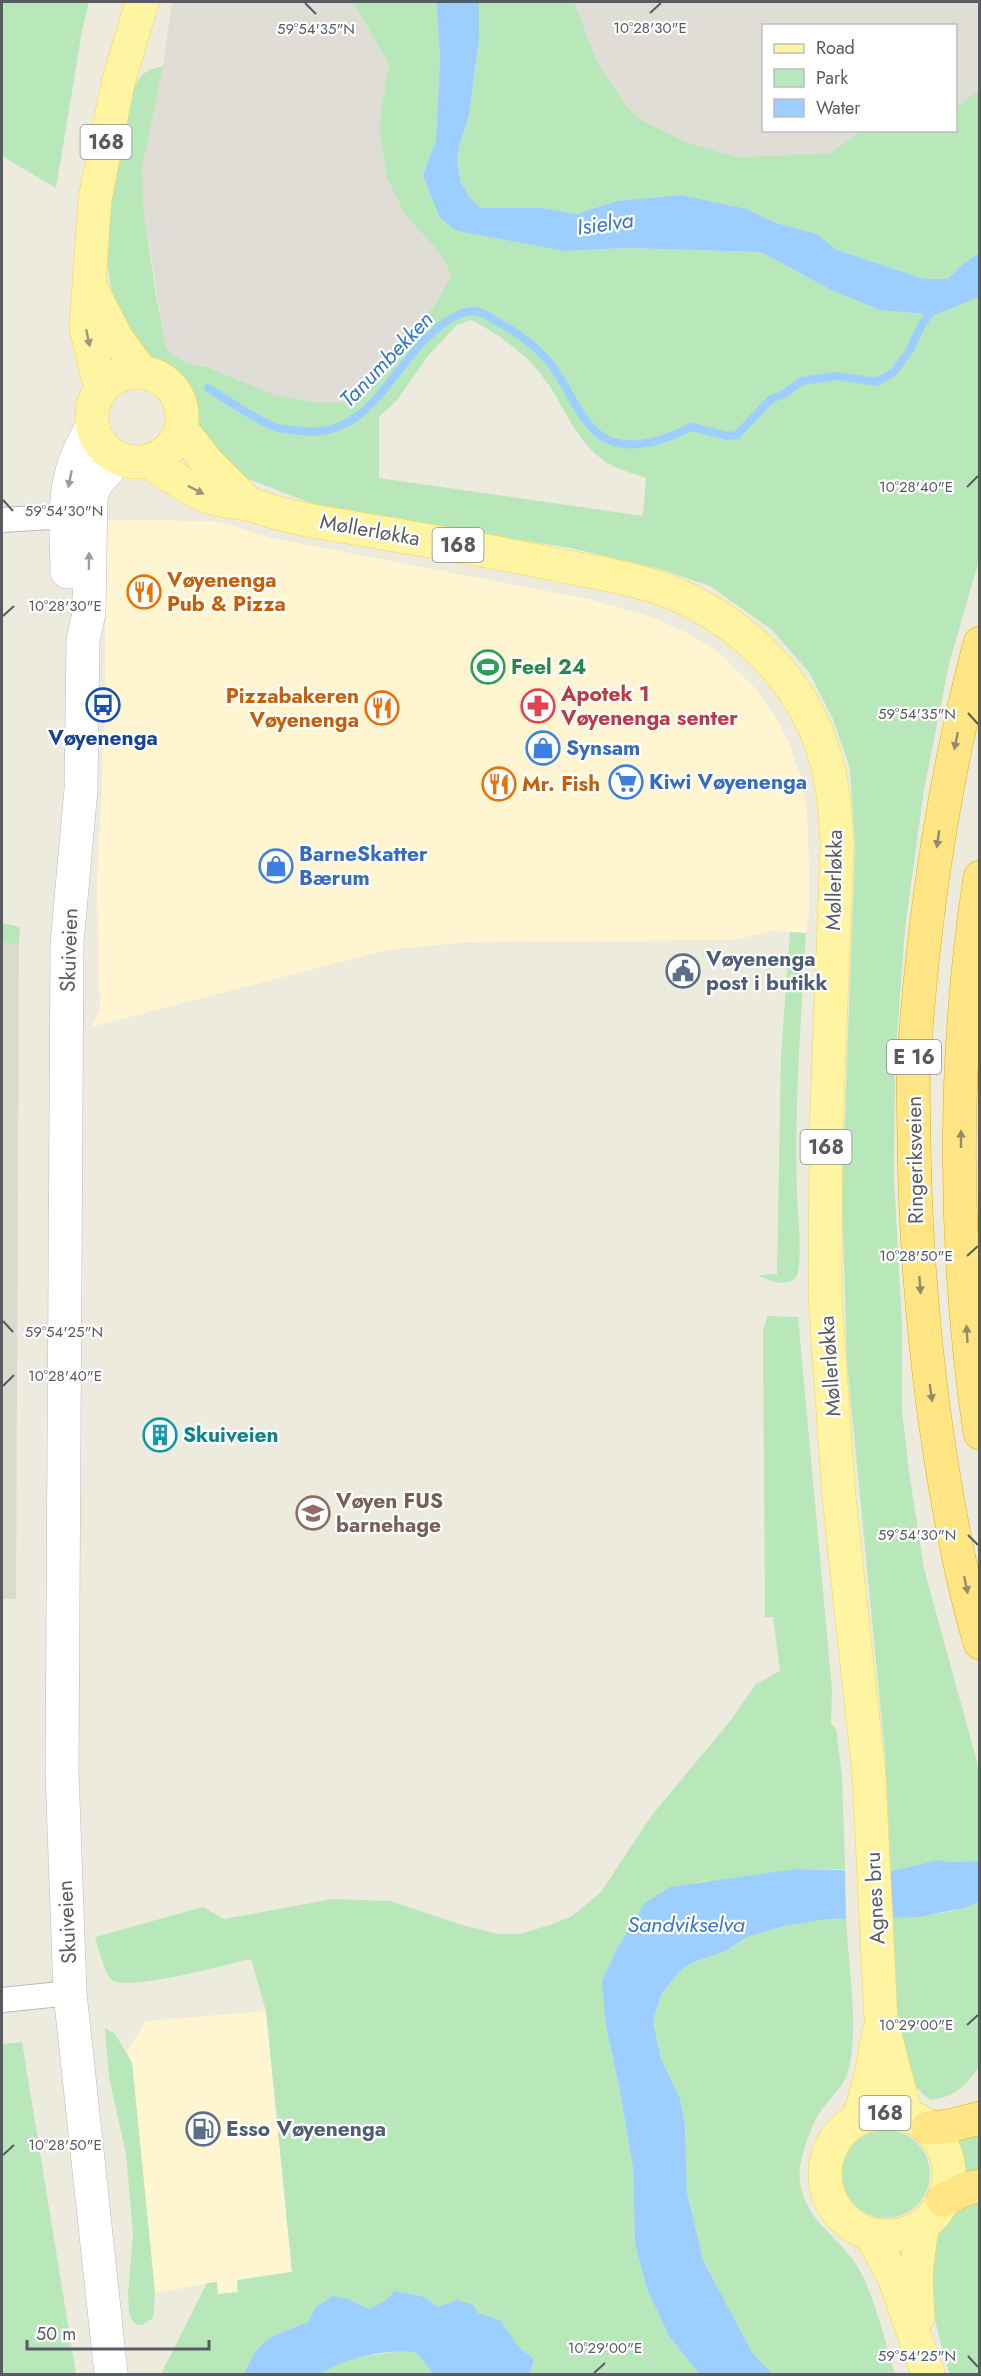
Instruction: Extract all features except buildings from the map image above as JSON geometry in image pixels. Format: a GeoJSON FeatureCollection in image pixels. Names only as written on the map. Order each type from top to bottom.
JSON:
{"type":"FeatureCollection","features":[{"type":"Feature","properties":{"kind":"highway","name":"Ringeriksveien"},"geometry":{"type":"LineString","coordinates":[[980,643],[948,782],[927,920],[914,1060],[915,1208],[923,1335],[946,1493],[980,1642]]}},
{"type":"Feature","properties":{"kind":"highway","name":"E 16"},"geometry":{"type":"LineString","coordinates":[[980,877],[972,929],[960,1065],[961,1207],[969,1358],[980,1433]]}},
{"type":"Feature","properties":{"kind":"highway"},"geometry":{"type":"LineString","coordinates":[[912,2113],[949,2126],[980,2118]]}},
{"type":"Feature","properties":{"kind":"highway"},"geometry":{"type":"LineString","coordinates":[[943,2200],[968,2188],[980,2186]]}},
{"type":"Feature","properties":{"kind":"main road","name":"168"},"geometry":{"type":"LineString","coordinates":[[101,390],[86,327],[95,199],[118,83],[142,2]]}},
{"type":"Feature","properties":{"kind":"main road","name":"168"},"geometry":{"type":"LineString","coordinates":[[90,286],[116,337],[141,372],[156,376],[169,385],[178,398],[183,413],[181,429]]}},
{"type":"Feature","properties":{"kind":"main road"},"geometry":{"type":"LineString","coordinates":[[93,426],[92,414],[101,390],[118,376],[141,372]]}},
{"type":"Feature","properties":{"kind":"main road","name":"168"},"geometry":{"type":"LineString","coordinates":[[93,426],[106,450],[133,460]]}},
{"type":"Feature","properties":{"kind":"main road","name":"Skuiveien"},"geometry":{"type":"LineString","coordinates":[[93,426],[83,441],[71,471],[79,515],[67,592],[83,640],[81,789],[68,916],[67,954],[62,1772],[70,1993],[111,2374]]}},
{"type":"Feature","properties":{"kind":"main road"},"geometry":{"type":"LineString","coordinates":[[133,460],[169,450],[181,429]]}},
{"type":"Feature","properties":{"kind":"main road","name":"Møllerløkka"},"geometry":{"type":"LineString","coordinates":[[181,429],[207,462],[249,504]]}},
{"type":"Feature","properties":{"kind":"main road","name":"Møllerløkka"},"geometry":{"type":"LineString","coordinates":[[133,460],[166,473],[214,499],[249,504],[281,514],[500,553],[665,590],[701,606],[733,625],[768,658],[804,705],[830,775],[835,807],[837,845],[826,1136],[825,1296],[839,1497],[869,1775]]}},
{"type":"Feature","properties":{"kind":"main road","name":"Skuiveien"},"geometry":{"type":"LineString","coordinates":[[79,515],[96,484],[133,460]]}},
{"type":"Feature","properties":{"kind":"main road","name":"Agnes bru"},"geometry":{"type":"LineString","coordinates":[[863,2106],[881,2020],[869,1775]]}},
{"type":"Feature","properties":{"kind":"main road","name":"Agnes bru"},"geometry":{"type":"LineString","coordinates":[[881,2020],[912,2113]]}},
{"type":"Feature","properties":{"kind":"main road","name":"168"},"geometry":{"type":"LineString","coordinates":[[863,2106],[874,2113],[912,2113],[941,2144],[948,2162],[948,2181],[943,2200],[919,2238],[906,2234],[888,2237],[878,2246],[851,2226],[836,2211],[826,2191],[824,2170],[829,2149],[863,2106]]}},
{"type":"Feature","properties":{"kind":"main road"},"geometry":{"type":"LineString","coordinates":[[919,2238],[916,2275],[924,2363]]}},
{"type":"Feature","properties":{"kind":"main road"},"geometry":{"type":"LineString","coordinates":[[878,2246],[897,2285],[924,2363]]}},
{"type":"Feature","properties":{"kind":"street"},"geometry":{"type":"LineString","coordinates":[[2,520],[79,515]]}},
{"type":"Feature","properties":{"kind":"street"},"geometry":{"type":"LineString","coordinates":[[2,2000],[70,1993]]}},
{"type":"Feature","properties":{"kind":"shaded area"},"geometry":{"type":"Polygon","coordinates":[[[172,2],[353,2],[389,64],[379,125],[405,214],[442,256],[451,275],[438,300],[403,346],[370,383],[346,402],[321,403],[275,395],[207,367],[186,363],[170,353],[165,343],[144,215],[142,169],[163,66],[172,2]]]}},
{"type":"Feature","properties":{"kind":"shaded area"},"geometry":{"type":"Polygon","coordinates":[[[574,2],[979,2],[979,90],[957,106],[957,24],[762,24],[762,132],[861,132],[830,153],[736,157],[686,142],[641,120],[627,107],[598,64],[574,2]]]}},
{"type":"Feature","properties":{"kind":"shaded area"},"geometry":{"type":"Polygon","coordinates":[[[106,520],[216,521],[272,538],[593,600],[654,618],[687,633],[717,651],[757,690],[777,719],[789,743],[800,775],[807,810],[809,913],[806,933],[771,931],[734,940],[470,942],[387,950],[91,1027],[100,1010],[97,883],[105,716],[106,520]]]}},
{"type":"Feature","properties":{"kind":"shaded area"},"geometry":{"type":"Polygon","coordinates":[[[2,942],[19,945],[16,1599],[2,1599],[2,942]]]}},
{"type":"Feature","properties":{"kind":"shaded area"},"geometry":{"type":"Polygon","coordinates":[[[266,2011],[292,2272],[237,2280],[238,2292],[218,2294],[217,2282],[155,2293],[132,2063],[127,2051],[146,2021],[266,2011]]]}},
{"type":"Feature","properties":{"kind":"green space"},"geometry":{"type":"Polygon","coordinates":[[[2,2],[89,2],[82,31],[56,188],[2,156],[2,2]]]}},
{"type":"Feature","properties":{"kind":"green space"},"geometry":{"type":"Polygon","coordinates":[[[353,2],[436,2],[440,55],[436,140],[423,175],[457,231],[564,251],[627,248],[761,252],[829,289],[880,310],[935,315],[979,297],[979,560],[949,664],[924,789],[905,929],[895,1062],[894,1178],[902,1325],[902,1410],[909,1472],[924,1569],[979,1769],[979,1861],[938,1860],[891,1871],[885,1754],[847,1362],[842,1196],[855,847],[850,768],[833,719],[809,672],[772,630],[710,586],[660,569],[571,548],[382,518],[313,504],[246,478],[230,468],[199,426],[190,385],[178,375],[144,355],[113,300],[107,263],[108,207],[127,110],[136,83],[142,75],[149,70],[163,66],[142,169],[144,215],[155,289],[165,343],[170,353],[186,363],[207,367],[275,395],[321,403],[346,402],[370,383],[403,346],[438,300],[451,275],[442,256],[405,214],[387,178],[379,125],[389,64],[353,2]],[[471,320],[457,325],[428,356],[397,400],[379,417],[379,478],[643,516],[646,478],[613,466],[595,453],[575,429],[547,382],[529,360],[507,342],[471,320]]]}},
{"type":"Feature","properties":{"kind":"green space"},"geometry":{"type":"Polygon","coordinates":[[[479,2],[574,2],[598,64],[627,107],[641,120],[686,142],[736,157],[830,153],[861,132],[957,132],[957,106],[979,90],[979,253],[947,279],[924,279],[837,250],[817,234],[776,223],[747,209],[681,195],[617,201],[576,214],[543,208],[481,208],[470,198],[461,183],[457,160],[460,142],[469,116],[479,39],[479,2]]]}},
{"type":"Feature","properties":{"kind":"green space"},"geometry":{"type":"Polygon","coordinates":[[[2,923],[20,927],[19,945],[2,942],[2,923]]]}},
{"type":"Feature","properties":{"kind":"green space"},"geometry":{"type":"Polygon","coordinates":[[[790,932],[806,933],[796,1130],[800,1251],[796,1277],[782,1283],[758,1275],[777,1274],[781,1056],[790,932]]]}},
{"type":"Feature","properties":{"kind":"green space"},"geometry":{"type":"Polygon","coordinates":[[[767,1316],[798,1317],[832,1690],[831,1723],[836,1729],[842,1776],[845,1869],[796,1869],[729,1880],[697,1882],[606,2027],[633,2168],[635,2244],[647,2289],[669,2336],[699,2374],[530,2374],[534,2359],[518,2346],[500,2320],[478,2313],[438,2307],[424,2297],[385,2301],[368,2309],[349,2299],[315,2308],[308,2322],[276,2335],[262,2345],[255,2352],[244,2374],[161,2374],[207,2283],[217,2282],[218,2294],[238,2292],[237,2280],[292,2272],[266,2011],[251,1959],[157,1980],[121,1983],[109,1977],[95,1937],[203,1907],[224,1919],[333,1899],[390,1901],[465,1926],[499,1934],[520,1934],[572,1916],[601,1892],[652,1815],[731,1720],[756,1684],[780,1671],[773,1617],[765,1617],[763,1332],[767,1316]]]}},
{"type":"Feature","properties":{"kind":"green space"},"geometry":{"type":"Polygon","coordinates":[[[979,1902],[979,2067],[959,2090],[930,2100],[919,2090],[910,2075],[904,2056],[897,2007],[893,1916],[937,1914],[979,1902]]]}},
{"type":"Feature","properties":{"kind":"green space"},"geometry":{"type":"Polygon","coordinates":[[[846,1918],[853,2014],[852,2052],[847,2075],[817,2117],[810,2132],[802,2158],[800,2182],[803,2196],[816,2219],[852,2259],[866,2283],[895,2374],[773,2374],[753,2354],[703,2260],[687,2192],[685,2124],[680,2098],[661,2059],[653,2021],[662,1993],[682,1969],[696,1961],[724,1952],[747,1937],[785,1926],[846,1918]]]}},
{"type":"Feature","properties":{"kind":"green space"},"geometry":{"type":"Polygon","coordinates":[[[105,2028],[115,2034],[132,2063],[155,2293],[153,2318],[142,2325],[137,2325],[132,2320],[129,2312],[128,2294],[133,2234],[126,2154],[109,2077],[105,2028]]]}},
{"type":"Feature","properties":{"kind":"green space"},"geometry":{"type":"Polygon","coordinates":[[[22,2042],[76,2374],[2,2374],[2,2044],[22,2042]]]}},
{"type":"Feature","properties":{"kind":"green space"},"geometry":{"type":"Polygon","coordinates":[[[886,2130],[903,2134],[917,2143],[926,2157],[930,2174],[926,2191],[917,2205],[903,2214],[886,2218],[869,2214],[855,2205],[846,2191],[842,2174],[846,2157],[855,2143],[869,2134],[886,2130]]]}},
{"type":"Feature","properties":{"kind":"green space"},"geometry":{"type":"Polygon","coordinates":[[[979,2134],[979,2170],[961,2171],[956,2141],[979,2134]]]}},
{"type":"Feature","properties":{"kind":"green space"},"geometry":{"type":"Polygon","coordinates":[[[979,2202],[979,2374],[950,2374],[939,2338],[931,2296],[932,2254],[938,2236],[948,2221],[962,2209],[979,2202]]]}},
{"type":"Feature","properties":{"kind":"green space"},"geometry":{"type":"Polygon","coordinates":[[[403,2351],[416,2352],[433,2374],[322,2374],[331,2367],[350,2359],[403,2351]]]}},
{"type":"Feature","properties":{"kind":"water","name":"Isielva"},"geometry":{"type":"Polygon","coordinates":[[[436,2],[479,2],[479,39],[469,116],[460,142],[457,160],[461,183],[470,198],[481,208],[543,208],[576,214],[617,201],[681,195],[747,209],[776,223],[817,234],[837,250],[924,279],[947,279],[979,253],[979,297],[935,315],[880,310],[829,289],[761,252],[627,248],[564,251],[457,231],[440,218],[423,175],[436,140],[440,55],[436,2]]]}},
{"type":"Feature","properties":{"kind":"water","name":"Sandvikselva"},"geometry":{"type":"Polygon","coordinates":[[[938,1860],[979,1861],[979,1902],[964,1908],[919,1917],[827,1919],[785,1926],[747,1937],[724,1952],[696,1961],[682,1969],[662,1993],[653,2021],[661,2059],[680,2098],[685,2124],[687,2192],[703,2260],[753,2354],[773,2374],[699,2374],[669,2336],[647,2289],[635,2244],[633,2168],[606,2027],[602,1981],[617,1949],[645,1903],[670,1887],[796,1869],[891,1871],[938,1860]]]}},
{"type":"Feature","properties":{"kind":"water"},"geometry":{"type":"Polygon","coordinates":[[[395,2291],[424,2297],[438,2307],[458,2300],[473,2305],[478,2313],[500,2320],[518,2346],[534,2359],[530,2374],[433,2374],[416,2352],[405,2351],[380,2353],[353,2359],[322,2374],[244,2374],[255,2352],[268,2339],[308,2322],[315,2308],[333,2296],[349,2299],[368,2309],[385,2301],[395,2291]]]}},
{"type":"Feature","properties":{"kind":"pier"},"geometry":{"type":"Polygon","coordinates":[[[845,1866],[890,1868],[893,1919],[846,1921],[845,1866]]]}},
{"type":"Feature","properties":{"kind":"waterway","name":"Tanumbekken"},"geometry":{"type":"LineString","coordinates":[[208,388],[278,428],[301,431],[326,430],[348,422],[366,409],[412,354],[446,322],[456,316],[475,311],[516,333],[539,351],[555,370],[587,422],[604,438],[616,443],[641,444],[691,427],[728,436],[737,435],[771,399],[784,394],[802,381],[837,376],[877,382],[894,372],[910,350],[921,326],[935,306]]}},
{"type":"Feature","properties":{"kind":"place","name":"Vøyenenga Pub & Pizza"},"geometry":{"type":"Point","coordinates":[144,592]}},
{"type":"Feature","properties":{"kind":"place","name":"Feel 24"},"geometry":{"type":"Point","coordinates":[488,667]}},
{"type":"Feature","properties":{"kind":"place","name":"Vøyenenga"},"geometry":{"type":"Point","coordinates":[103,705]}},
{"type":"Feature","properties":{"kind":"place","name":"Apotek 1 Vøyenenga senter"},"geometry":{"type":"Point","coordinates":[538,706]}},
{"type":"Feature","properties":{"kind":"place","name":"Pizzabakeren Vøyenenga"},"geometry":{"type":"Point","coordinates":[382,708]}},
{"type":"Feature","properties":{"kind":"place","name":"Synsam"},"geometry":{"type":"Point","coordinates":[543,748]}},
{"type":"Feature","properties":{"kind":"place","name":"Kiwi Vøyenenga"},"geometry":{"type":"Point","coordinates":[626,782]}},
{"type":"Feature","properties":{"kind":"place","name":"Mr. Fish"},"geometry":{"type":"Point","coordinates":[499,784]}},
{"type":"Feature","properties":{"kind":"place","name":"BarneSkatter Bærum"},"geometry":{"type":"Point","coordinates":[276,866]}},
{"type":"Feature","properties":{"kind":"place","name":"Vøyenenga post i butikk"},"geometry":{"type":"Point","coordinates":[683,971]}},
{"type":"Feature","properties":{"kind":"place","name":"Skuiveien"},"geometry":{"type":"Point","coordinates":[160,1435]}},
{"type":"Feature","properties":{"kind":"place","name":"Vøyen FUS barnehage"},"geometry":{"type":"Point","coordinates":[313,1513]}},
{"type":"Feature","properties":{"kind":"place","name":"Esso Vøyenenga"},"geometry":{"type":"Point","coordinates":[203,2129]}}]}
